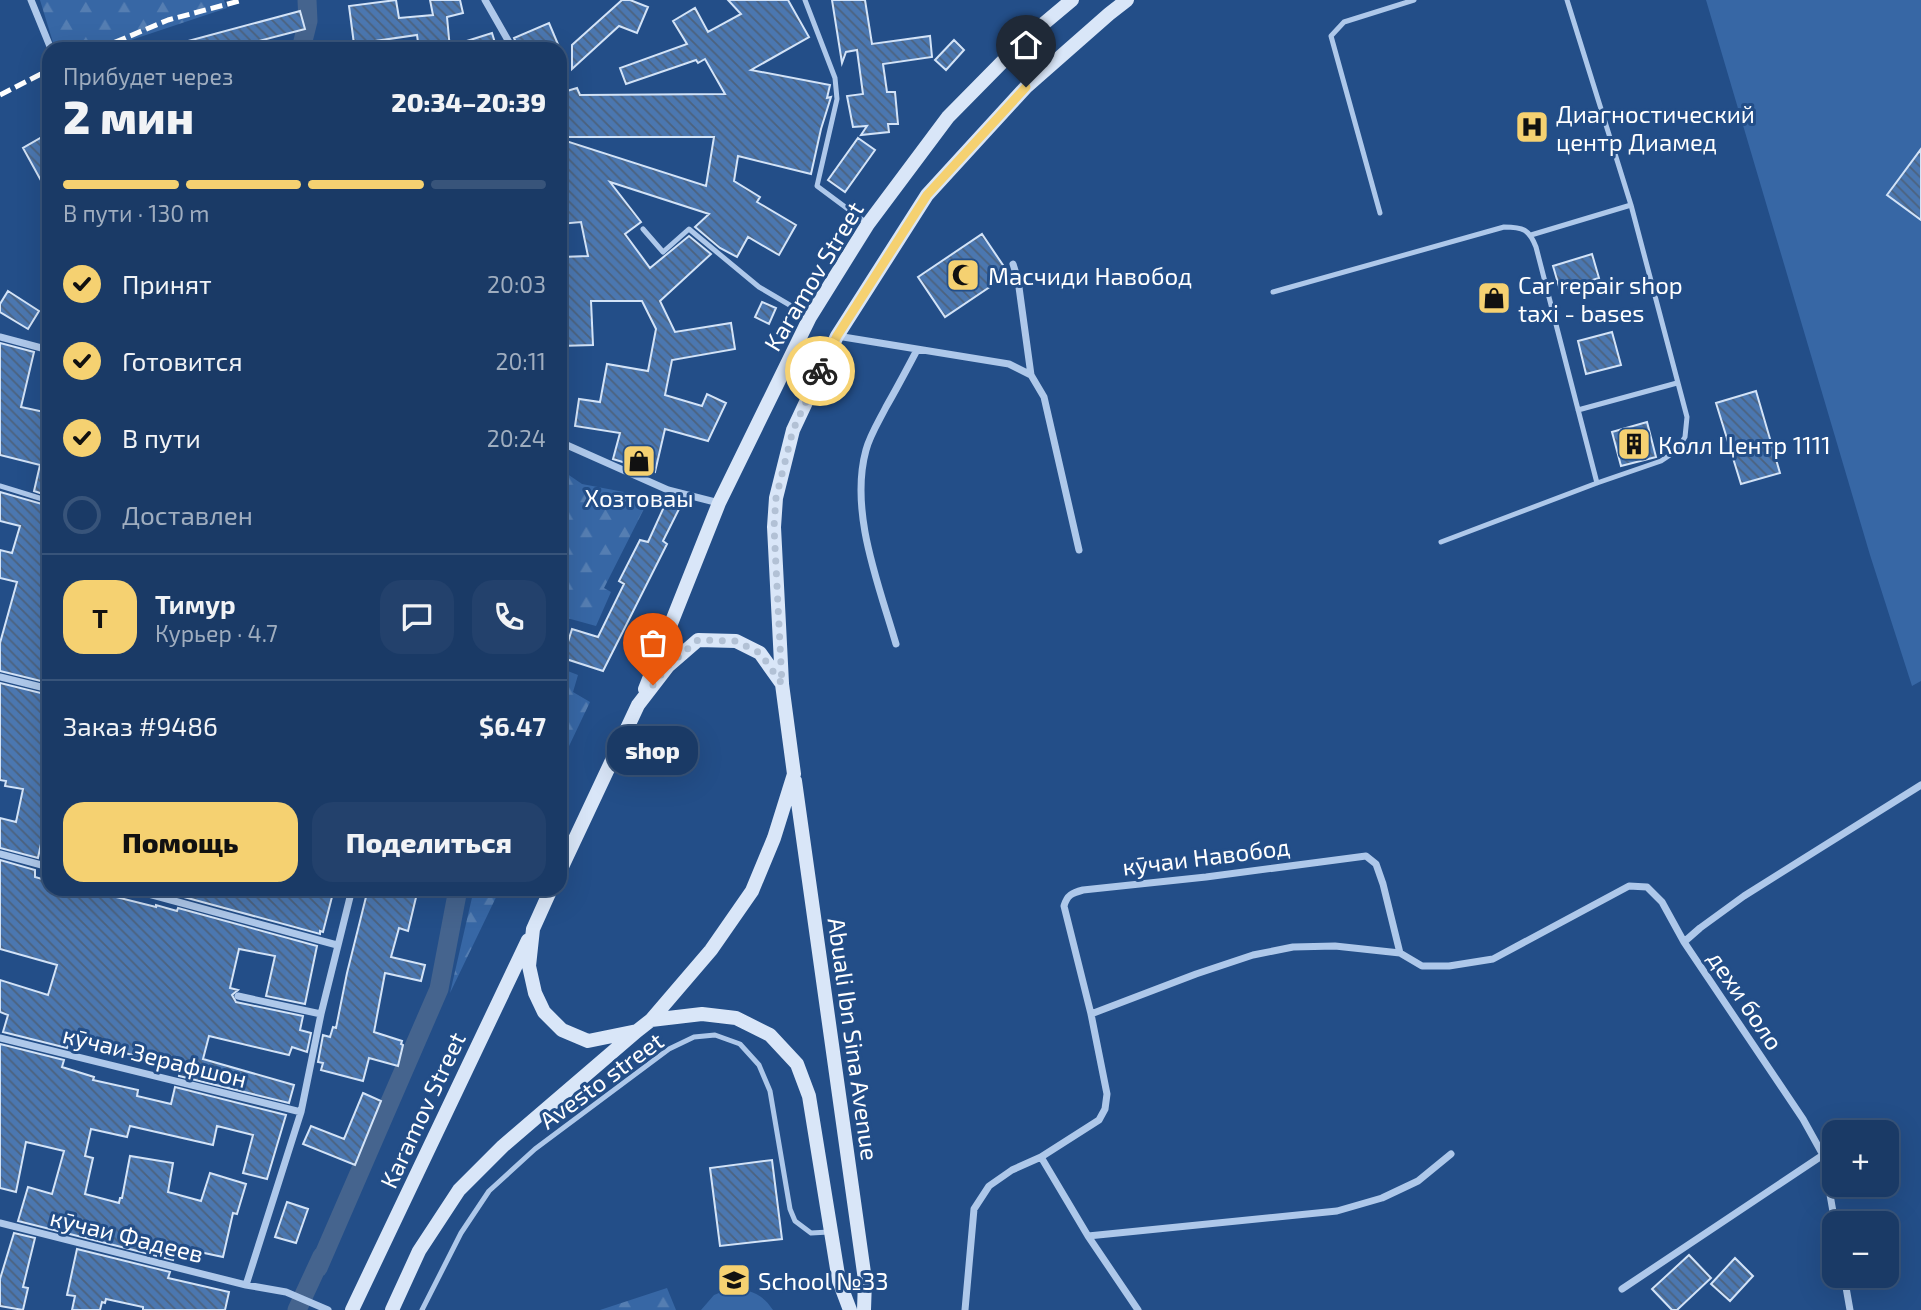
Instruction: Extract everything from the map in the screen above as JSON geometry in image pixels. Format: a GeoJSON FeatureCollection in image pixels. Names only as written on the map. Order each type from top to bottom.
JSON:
{"type":"FeatureCollection","features":[{"type":"Feature","properties":{"kind":"main road","name":"Karamov Street"},"geometry":{"type":"LineString","coordinates":[[638,705],[719,503],[810,317],[868,224],[948,117],[1023,41],[1072,0]]}},
{"type":"Feature","properties":{"kind":"main road"},"geometry":{"type":"LineString","coordinates":[[782,684],[774,527],[776,498],[793,430],[837,336],[927,195],[1026,87],[1127,0]]}},
{"type":"Feature","properties":{"kind":"main road"},"geometry":{"type":"LineString","coordinates":[[567,856],[638,705],[668,666],[698,640],[736,641],[760,653],[782,684]]}},
{"type":"Feature","properties":{"kind":"main road","name":"Abuali Ibn Sina Avenue"},"geometry":{"type":"LineString","coordinates":[[782,684],[865,1280],[864,1310]]}},
{"type":"Feature","properties":{"kind":"main road"},"geometry":{"type":"LineString","coordinates":[[392,1310],[419,1251],[459,1190],[503,1146],[652,1020],[711,950],[752,891],[774,838],[794,774]]}},
{"type":"Feature","properties":{"kind":"main road","name":"Karamov Street"},"geometry":{"type":"LineString","coordinates":[[352,1310],[548,896]]}},
{"type":"Feature","properties":{"kind":"main road"},"geometry":{"type":"LineString","coordinates":[[533,929],[529,966],[535,993],[544,1012],[562,1030],[588,1041],[637,1031]]}},
{"type":"Feature","properties":{"kind":"main road","name":"Abuali Ibn Sina Avenue"},"geometry":{"type":"LineString","coordinates":[[652,1020],[702,1014],[736,1018],[770,1035],[797,1064],[809,1096],[839,1281],[850,1310]]}},
{"type":"Feature","properties":{"kind":"street"},"geometry":{"type":"LineString","coordinates":[[31,0],[48,42]]}},
{"type":"Feature","properties":{"kind":"street"},"geometry":{"type":"LineString","coordinates":[[485,0],[509,42]]}},
{"type":"Feature","properties":{"kind":"street"},"geometry":{"type":"LineString","coordinates":[[1013,264],[1018,280],[1031,375],[1044,397],[1079,550]]}},
{"type":"Feature","properties":{"kind":"street"},"geometry":{"type":"LineString","coordinates":[[837,336],[1009,364],[1031,375]]}},
{"type":"Feature","properties":{"kind":"street"},"geometry":{"type":"LineString","coordinates":[[0,337],[42,348]]}},
{"type":"Feature","properties":{"kind":"street"},"geometry":{"type":"LineString","coordinates":[[896,644],[863,529],[861,479],[866,450],[875,428],[917,350]]}},
{"type":"Feature","properties":{"kind":"street"},"geometry":{"type":"LineString","coordinates":[[567,445],[668,489],[719,503]]}},
{"type":"Feature","properties":{"kind":"street"},"geometry":{"type":"LineString","coordinates":[[0,677],[42,687]]}},
{"type":"Feature","properties":{"kind":"street","name":"дехи боло"},"geometry":{"type":"LineString","coordinates":[[1822,1153],[1803,1119],[1684,942],[1744,896],[1921,785]]}},
{"type":"Feature","properties":{"kind":"street"},"geometry":{"type":"LineString","coordinates":[[0,854],[42,865]]}},
{"type":"Feature","properties":{"kind":"street","name":"кӯчаи Навобод"},"geometry":{"type":"LineString","coordinates":[[1041,1157],[1099,1120],[1105,1109],[1107,1094],[1091,1014],[1064,906],[1066,898],[1073,892],[1366,856],[1376,864],[1400,953]]}},
{"type":"Feature","properties":{"kind":"street"},"geometry":{"type":"LineString","coordinates":[[1091,1014],[1253,955],[1293,947],[1335,946],[1400,953],[1422,966],[1449,966],[1493,959],[1629,886],[1647,887],[1662,902],[1684,942]]}},
{"type":"Feature","properties":{"kind":"street"},"geometry":{"type":"LineString","coordinates":[[156,896],[337,945]]}},
{"type":"Feature","properties":{"kind":"street"},"geometry":{"type":"LineString","coordinates":[[246,1285],[301,1112],[321,1014],[350,896]]}},
{"type":"Feature","properties":{"kind":"street"},"geometry":{"type":"LineString","coordinates":[[238,996],[321,1014]]}},
{"type":"Feature","properties":{"kind":"street","name":"кӯчаи Зерафшон"},"geometry":{"type":"LineString","coordinates":[[0,1038],[301,1112]]}},
{"type":"Feature","properties":{"kind":"street"},"geometry":{"type":"LineString","coordinates":[[1088,1236],[1337,1211],[1382,1198],[1418,1181],[1451,1154]]}},
{"type":"Feature","properties":{"kind":"street"},"geometry":{"type":"LineString","coordinates":[[1622,1289],[1822,1156]]}},
{"type":"Feature","properties":{"kind":"street"},"geometry":{"type":"LineString","coordinates":[[965,1310],[974,1209],[989,1186],[1012,1170],[1041,1157],[1088,1236],[1138,1310]]}},
{"type":"Feature","properties":{"kind":"street","name":"кӯчаи Фадеев"},"geometry":{"type":"LineString","coordinates":[[0,1223],[246,1285],[286,1292],[328,1310]]}},
{"type":"Feature","properties":{"kind":"street"},"geometry":{"type":"LineString","coordinates":[[1846,1288],[1850,1310]]}},
{"type":"Feature","properties":{"kind":"lane"},"geometry":{"type":"LineString","coordinates":[[805,0],[835,78],[837,99],[817,186],[868,224]]}},
{"type":"Feature","properties":{"kind":"lane"},"geometry":{"type":"LineString","coordinates":[[1380,213],[1331,36],[1344,22],[1414,0]]}},
{"type":"Feature","properties":{"kind":"lane"},"geometry":{"type":"LineString","coordinates":[[1441,542],[1661,461],[1676,451],[1685,436],[1687,417],[1631,205],[1567,0]]}},
{"type":"Feature","properties":{"kind":"lane"},"geometry":{"type":"LineString","coordinates":[[1531,235],[1631,205]]}},
{"type":"Feature","properties":{"kind":"lane"},"geometry":{"type":"LineString","coordinates":[[1273,292],[1504,228],[1520,227],[1531,235],[1597,483]]}},
{"type":"Feature","properties":{"kind":"lane"},"geometry":{"type":"LineString","coordinates":[[643,229],[663,252],[689,229],[759,287],[810,317]]}},
{"type":"Feature","properties":{"kind":"lane"},"geometry":{"type":"LineString","coordinates":[[1578,410],[1677,383]]}},
{"type":"Feature","properties":{"kind":"lane"},"geometry":{"type":"LineString","coordinates":[[0,486],[42,498]]}},
{"type":"Feature","properties":{"kind":"lane","name":"Avesto street"},"geometry":{"type":"LineString","coordinates":[[422,1310],[461,1233],[489,1191],[546,1141],[669,1049],[694,1037],[715,1035],[740,1044],[759,1065],[770,1091],[790,1209],[795,1221],[811,1233],[830,1232]]}},
{"type":"Feature","properties":{"kind":"green space"},"geometry":{"type":"Polygon","coordinates":[[[40,0],[224,0],[227,8],[125,42],[53,42],[40,0]]]}},
{"type":"Feature","properties":{"kind":"green space"},"geometry":{"type":"Polygon","coordinates":[[[1706,0],[1921,0],[1921,681],[1912,686],[1870,555],[1706,0]]]}},
{"type":"Feature","properties":{"kind":"green space"},"geometry":{"type":"Polygon","coordinates":[[[567,474],[582,484],[650,497],[604,588],[611,592],[596,626],[567,618],[567,474]]]}},
{"type":"Feature","properties":{"kind":"green space"},"geometry":{"type":"Polygon","coordinates":[[[567,671],[578,675],[573,692],[590,702],[567,750],[567,671]]]}},
{"type":"Feature","properties":{"kind":"green space"},"geometry":{"type":"Polygon","coordinates":[[[472,896],[497,896],[450,993],[472,896]]]}},
{"type":"Feature","properties":{"kind":"green space"},"geometry":{"type":"Polygon","coordinates":[[[667,1288],[676,1310],[600,1310],[667,1288]]]}},
{"type":"Feature","properties":{"kind":"green space"},"geometry":{"type":"Polygon","coordinates":[[[729,1289],[754,1293],[773,1310],[701,1310],[714,1295],[729,1289]]]}},
{"type":"Feature","properties":{"kind":"building"},"geometry":{"type":"Polygon","coordinates":[[[396,0],[399,18],[433,15],[430,0],[460,0],[463,13],[447,17],[449,42],[418,42],[417,35],[354,42],[349,6],[396,0]]]}},
{"type":"Feature","properties":{"kind":"building"},"geometry":{"type":"Polygon","coordinates":[[[622,0],[648,7],[637,33],[619,26],[572,69],[572,45],[622,0]]]}},
{"type":"Feature","properties":{"kind":"building"},"geometry":{"type":"Polygon","coordinates":[[[728,0],[788,0],[809,37],[751,70],[830,85],[827,98],[831,97],[811,174],[738,156],[734,181],[760,197],[757,202],[796,225],[779,255],[748,237],[737,257],[720,248],[695,227],[709,214],[610,182],[641,222],[625,234],[650,268],[689,236],[711,254],[660,301],[675,332],[731,323],[735,349],[672,360],[665,395],[702,406],[707,394],[726,403],[708,441],[665,429],[655,472],[613,459],[620,433],[575,426],[579,399],[600,402],[607,364],[648,371],[656,329],[642,301],[591,301],[593,345],[567,346],[567,257],[588,256],[581,222],[567,223],[567,141],[706,186],[714,137],[567,137],[567,91],[577,88],[580,95],[725,94],[705,59],[626,84],[620,68],[687,44],[673,21],[695,8],[708,32],[741,14],[728,0]]]}},
{"type":"Feature","properties":{"kind":"building"},"geometry":{"type":"Polygon","coordinates":[[[832,0],[865,0],[872,44],[930,36],[932,57],[883,64],[887,92],[895,92],[898,124],[888,124],[889,132],[861,135],[867,126],[853,127],[847,96],[863,94],[857,50],[846,52],[842,63],[832,0]]]}},
{"type":"Feature","properties":{"kind":"building"},"geometry":{"type":"Polygon","coordinates":[[[300,11],[305,29],[255,42],[184,42],[300,11]]]}},
{"type":"Feature","properties":{"kind":"building"},"geometry":{"type":"Polygon","coordinates":[[[549,23],[557,42],[516,42],[514,38],[549,23]]]}},
{"type":"Feature","properties":{"kind":"building"},"geometry":{"type":"Polygon","coordinates":[[[492,33],[495,42],[464,42],[492,33]]]}},
{"type":"Feature","properties":{"kind":"building"},"geometry":{"type":"Polygon","coordinates":[[[954,40],[964,50],[946,70],[935,60],[954,40]]]}},
{"type":"Feature","properties":{"kind":"building"},"geometry":{"type":"Polygon","coordinates":[[[42,137],[42,182],[23,148],[42,137]]]}},
{"type":"Feature","properties":{"kind":"building"},"geometry":{"type":"Polygon","coordinates":[[[858,138],[875,150],[845,192],[828,180],[858,138]]]}},
{"type":"Feature","properties":{"kind":"building"},"geometry":{"type":"Polygon","coordinates":[[[1921,149],[1921,220],[1887,195],[1921,149]]]}},
{"type":"Feature","properties":{"kind":"building","name":"Масчиди Навобод"},"geometry":{"type":"Polygon","coordinates":[[[982,234],[1009,274],[945,317],[918,277],[982,234]]]}},
{"type":"Feature","properties":{"kind":"building"},"geometry":{"type":"Polygon","coordinates":[[[1592,254],[1599,278],[1560,290],[1553,266],[1592,254]]]}},
{"type":"Feature","properties":{"kind":"building"},"geometry":{"type":"Polygon","coordinates":[[[8,291],[39,311],[28,329],[0,312],[0,304],[8,291]]]}},
{"type":"Feature","properties":{"kind":"building"},"geometry":{"type":"Polygon","coordinates":[[[762,302],[776,308],[769,324],[755,317],[762,302]]]}},
{"type":"Feature","properties":{"kind":"building"},"geometry":{"type":"Polygon","coordinates":[[[1612,332],[1621,365],[1586,374],[1578,341],[1612,332]]]}},
{"type":"Feature","properties":{"kind":"building"},"geometry":{"type":"Polygon","coordinates":[[[0,343],[34,352],[21,407],[42,412],[42,494],[34,491],[40,465],[0,455],[0,343]]]}},
{"type":"Feature","properties":{"kind":"building"},"geometry":{"type":"Polygon","coordinates":[[[1756,391],[1780,473],[1741,484],[1716,403],[1756,391]]]}},
{"type":"Feature","properties":{"kind":"building","name":"Колл Центр 1111"},"geometry":{"type":"Polygon","coordinates":[[[1647,422],[1656,457],[1621,466],[1612,432],[1647,422]]]}},
{"type":"Feature","properties":{"kind":"building"},"geometry":{"type":"Polygon","coordinates":[[[0,492],[42,504],[42,681],[0,671],[0,643],[17,582],[0,578],[0,550],[12,553],[20,526],[0,521],[0,492]]]}},
{"type":"Feature","properties":{"kind":"building"},"geometry":{"type":"Polygon","coordinates":[[[668,498],[681,505],[663,541],[667,544],[603,671],[567,659],[567,645],[572,629],[598,637],[624,584],[619,581],[640,540],[648,542],[668,498]]]}},
{"type":"Feature","properties":{"kind":"building"},"geometry":{"type":"Polygon","coordinates":[[[0,683],[42,693],[42,839],[38,858],[0,848],[0,818],[16,822],[23,789],[5,786],[6,781],[0,780],[0,683]]]}},
{"type":"Feature","properties":{"kind":"building"},"geometry":{"type":"Polygon","coordinates":[[[0,860],[35,870],[35,877],[42,879],[42,896],[112,896],[177,911],[178,908],[317,946],[305,1004],[266,996],[275,956],[239,949],[230,988],[238,990],[232,995],[236,1002],[303,1016],[300,1030],[311,1033],[307,1052],[292,1047],[289,1055],[209,1036],[203,1059],[294,1085],[289,1103],[179,1076],[180,1071],[171,1069],[172,1065],[70,1039],[67,1048],[3,1032],[8,1015],[0,1012],[0,980],[48,995],[57,965],[0,949],[0,860]]]}},
{"type":"Feature","properties":{"kind":"building"},"geometry":{"type":"Polygon","coordinates":[[[180,896],[332,896],[323,932],[320,931],[320,934],[180,896]]]}},
{"type":"Feature","properties":{"kind":"building"},"geometry":{"type":"Polygon","coordinates":[[[366,896],[416,896],[408,931],[399,928],[391,957],[425,965],[421,981],[385,973],[374,1032],[402,1041],[398,1066],[369,1058],[363,1081],[321,1070],[323,1063],[318,1062],[323,1035],[330,1037],[333,1027],[336,1028],[366,896]]]}},
{"type":"Feature","properties":{"kind":"building"},"geometry":{"type":"Polygon","coordinates":[[[0,1044],[64,1060],[62,1067],[94,1077],[93,1080],[138,1090],[137,1096],[171,1104],[175,1087],[286,1115],[267,1179],[243,1173],[253,1135],[217,1126],[213,1145],[130,1126],[127,1137],[91,1129],[85,1156],[93,1158],[85,1194],[119,1203],[130,1156],[173,1163],[168,1192],[201,1201],[210,1173],[246,1184],[237,1214],[233,1213],[223,1257],[176,1247],[173,1260],[18,1221],[28,1187],[52,1194],[64,1151],[26,1142],[16,1192],[0,1188],[0,1044]]]}},
{"type":"Feature","properties":{"kind":"building"},"geometry":{"type":"Polygon","coordinates":[[[363,1093],[381,1101],[355,1165],[303,1144],[311,1126],[344,1139],[363,1093]]]}},
{"type":"Feature","properties":{"kind":"building"},"geometry":{"type":"Polygon","coordinates":[[[772,1160],[782,1239],[720,1246],[710,1168],[772,1160]]]}},
{"type":"Feature","properties":{"kind":"building"},"geometry":{"type":"Polygon","coordinates":[[[287,1202],[308,1209],[296,1243],[275,1237],[287,1202]]]}},
{"type":"Feature","properties":{"kind":"building"},"geometry":{"type":"Polygon","coordinates":[[[14,1233],[35,1238],[23,1287],[28,1288],[23,1310],[0,1306],[0,1279],[14,1233]]]}},
{"type":"Feature","properties":{"kind":"building"},"geometry":{"type":"Polygon","coordinates":[[[77,1249],[170,1272],[168,1278],[229,1292],[225,1310],[143,1310],[143,1307],[106,1299],[100,1310],[72,1310],[75,1296],[67,1295],[77,1249]]]}},
{"type":"Feature","properties":{"kind":"building"},"geometry":{"type":"Polygon","coordinates":[[[1689,1255],[1711,1278],[1677,1310],[1672,1310],[1652,1289],[1689,1255]]]}},
{"type":"Feature","properties":{"kind":"building"},"geometry":{"type":"Polygon","coordinates":[[[1735,1258],[1753,1276],[1730,1301],[1711,1284],[1735,1258]]]}},
{"type":"Feature","properties":{"kind":"waterway"},"geometry":{"type":"LineString","coordinates":[[303,42],[308,21],[307,0]]}},
{"type":"Feature","properties":{"kind":"waterway"},"geometry":{"type":"LineString","coordinates":[[318,1268],[439,989],[457,896]]}},
{"type":"Feature","properties":{"kind":"waterway"},"geometry":{"type":"LineString","coordinates":[[297,1310],[322,1256]]}},
{"type":"Feature","properties":{"kind":"railway"},"geometry":{"type":"LineString","coordinates":[[116,42],[168,20],[243,0]]}},
{"type":"Feature","properties":{"kind":"railway"},"geometry":{"type":"LineString","coordinates":[[0,95],[42,74]]}},
{"type":"Feature","properties":{"kind":"way so far"},"geometry":{"type":"LineString","coordinates":[[653,685],[668,666],[698,640],[736,641],[760,653],[782,684],[774,527],[776,498],[793,430],[820,371]]}},
{"type":"Feature","properties":{"kind":"place","name":"Диагностический центр Диамед"},"geometry":{"type":"Point","coordinates":[1532,127]}},
{"type":"Feature","properties":{"kind":"place","name":"Масчиди Навобод"},"geometry":{"type":"Point","coordinates":[963,275]}},
{"type":"Feature","properties":{"kind":"place","name":"Car repair shop taxi - bases"},"geometry":{"type":"Point","coordinates":[1494,298]}},
{"type":"Feature","properties":{"kind":"place","name":"Колл Центр 1111"},"geometry":{"type":"Point","coordinates":[1634,444]}},
{"type":"Feature","properties":{"kind":"place","name":"Хозтоваы"},"geometry":{"type":"Point","coordinates":[639,461]}},
{"type":"Feature","properties":{"kind":"place","name":"shop"},"geometry":{"type":"Point","coordinates":[653,685]}},
{"type":"Feature","properties":{"kind":"place","name":"School №33"},"geometry":{"type":"Point","coordinates":[734,1280]}},
{"type":"Feature","properties":{"kind":"route"},"geometry":{"type":"LineString","coordinates":[[820,371],[837,336],[927,195],[1026,87]]}}]}
